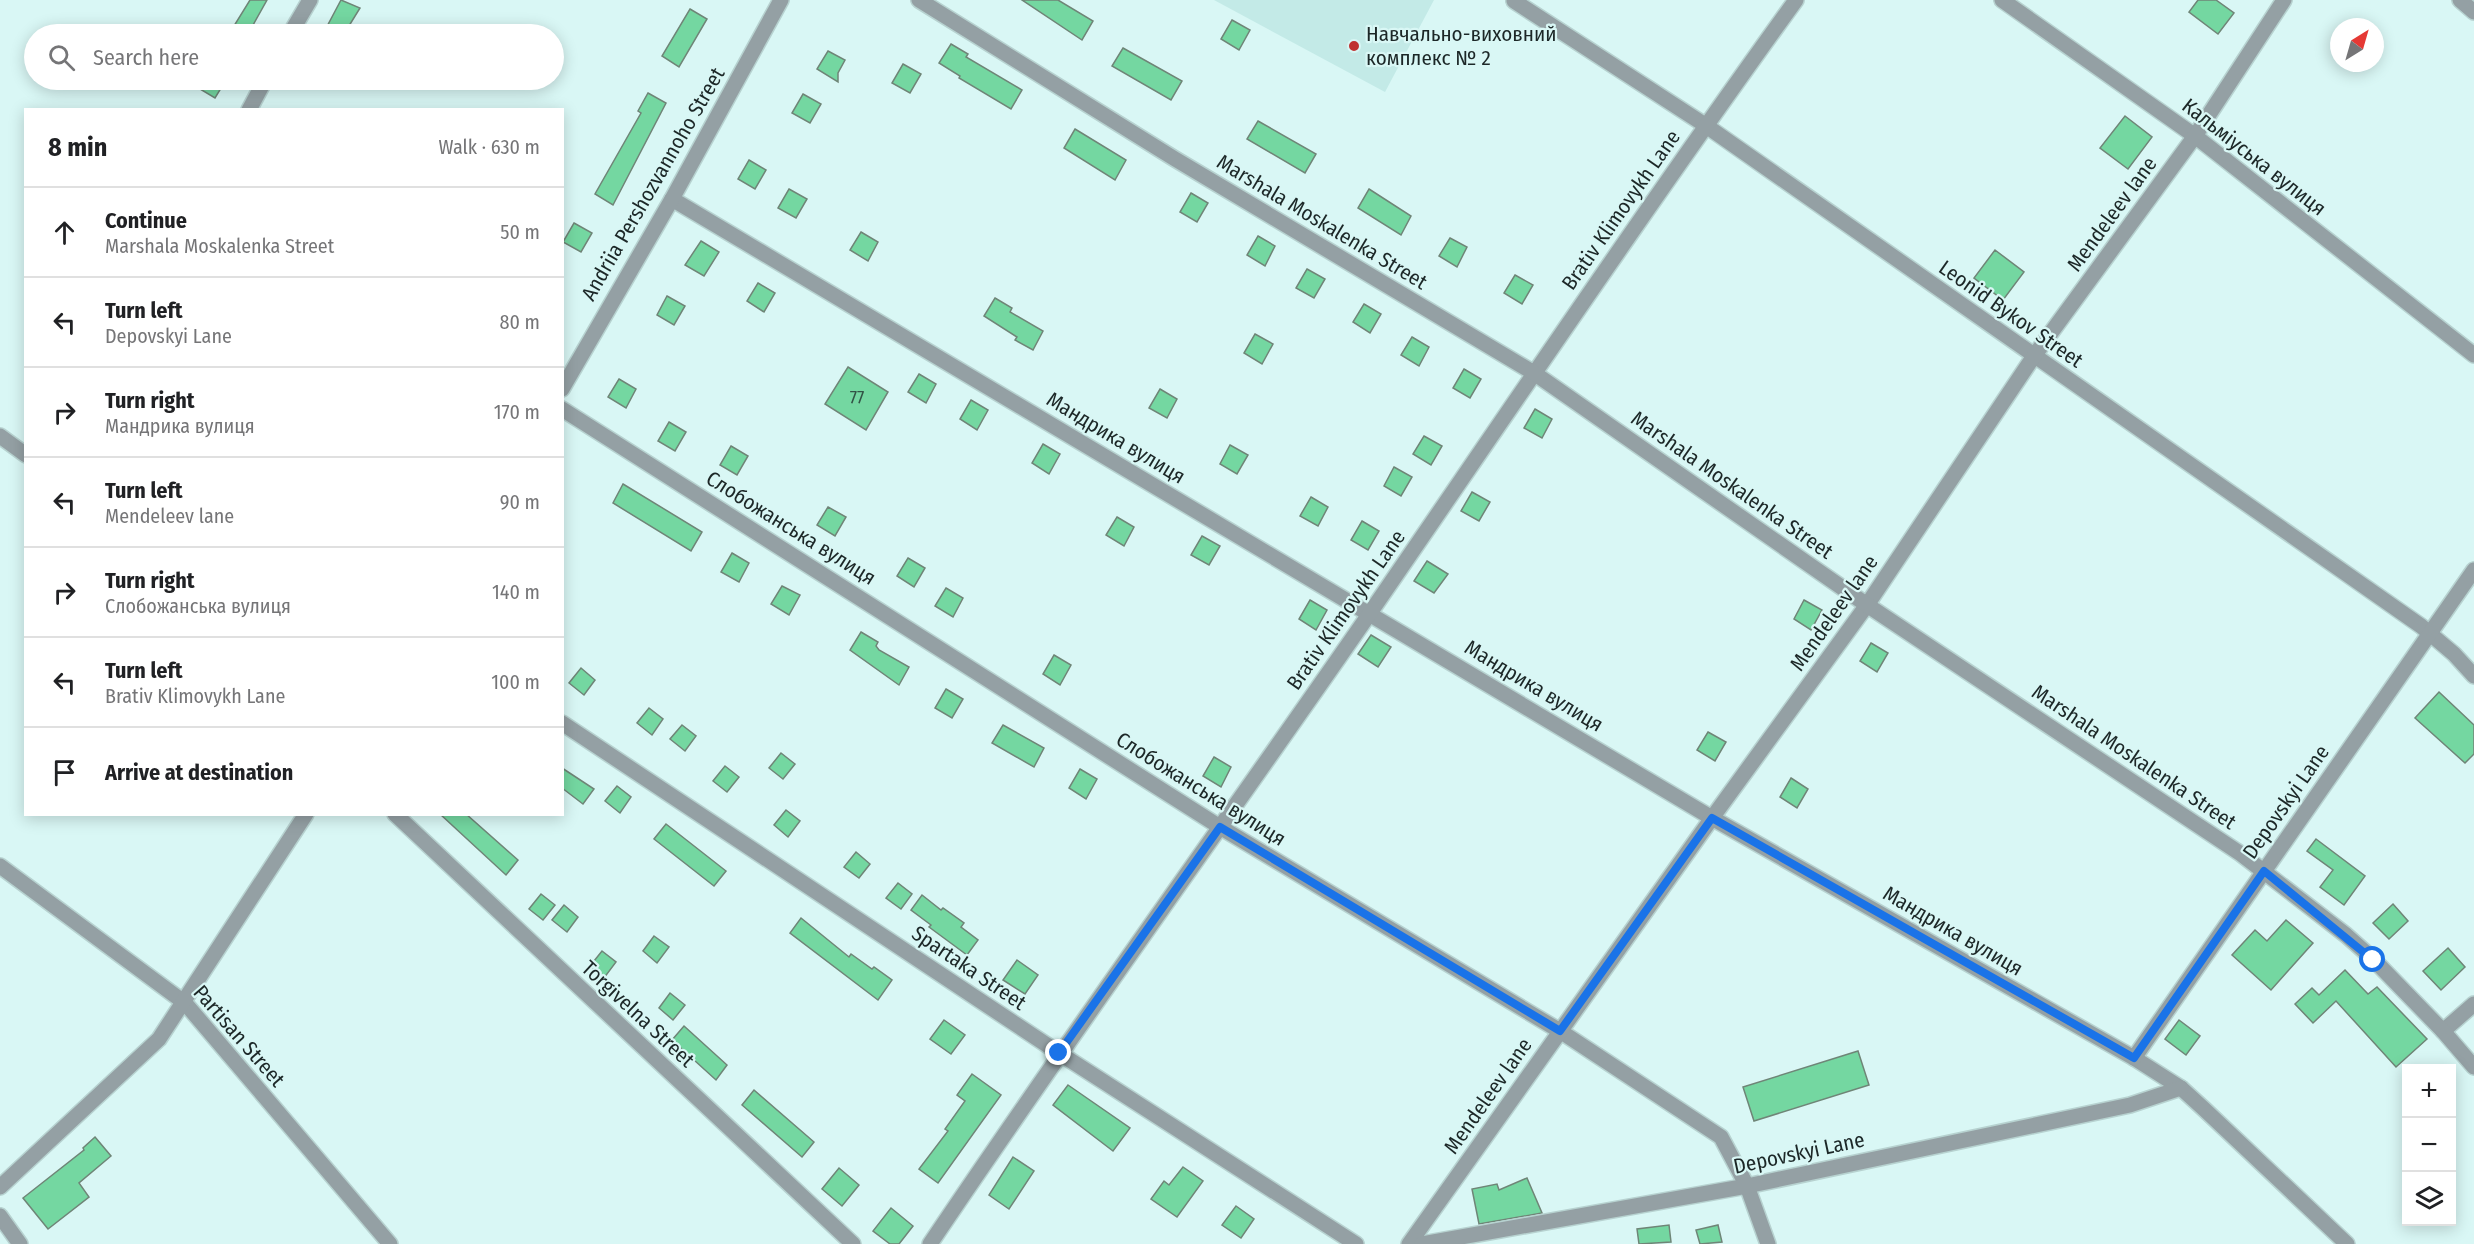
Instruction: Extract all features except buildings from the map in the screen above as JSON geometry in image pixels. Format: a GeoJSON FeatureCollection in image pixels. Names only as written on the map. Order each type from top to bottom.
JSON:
{"type":"FeatureCollection","features":[{"type":"Feature","properties":{"kind":"street"},"geometry":{"type":"LineString","coordinates":[[296,24],[310,0]]}},
{"type":"Feature","properties":{"kind":"street","name":"Andriia Pershozvannoho Street"},"geometry":{"type":"LineString","coordinates":[[564,386],[672,199],[781,0]]}},
{"type":"Feature","properties":{"kind":"street","name":"Marshala Moskalenka Street"},"geometry":{"type":"LineString","coordinates":[[919,0],[1175,159],[1534,373],[1867,605],[2264,871],[2346,935],[2400,986],[2474,1067]]}},
{"type":"Feature","properties":{"kind":"street","name":"Brativ Klimovykh Lane"},"geometry":{"type":"LineString","coordinates":[[930,1244],[1059,1053],[1370,613],[1705,125],[1796,0]]}},
{"type":"Feature","properties":{"kind":"street","name":"Кальміуська вулиця"},"geometry":{"type":"LineString","coordinates":[[2002,0],[2195,136],[2474,355]]}},
{"type":"Feature","properties":{"kind":"street","name":"Mendeleev lane"},"geometry":{"type":"LineString","coordinates":[[1409,1244],[1712,818],[1867,605],[2034,356],[2195,136],[2284,0]]}},
{"type":"Feature","properties":{"kind":"street"},"geometry":{"type":"LineString","coordinates":[[2460,0],[2474,12]]}},
{"type":"Feature","properties":{"kind":"street","name":"Leonid Bykov Street"},"geometry":{"type":"LineString","coordinates":[[1514,1],[1705,125],[2430,633],[2474,676]]}},
{"type":"Feature","properties":{"kind":"street"},"geometry":{"type":"LineString","coordinates":[[250,108],[260,90]]}},
{"type":"Feature","properties":{"kind":"street","name":"Мандрика вулиця"},"geometry":{"type":"LineString","coordinates":[[672,199],[1712,818],[2134,1058],[2181,1088],[2347,1244]]}},
{"type":"Feature","properties":{"kind":"street","name":"Слобожанська вулиця"},"geometry":{"type":"LineString","coordinates":[[564,410],[1220,827],[1560,1031],[1721,1137],[1747,1186],[1768,1244]]}},
{"type":"Feature","properties":{"kind":"street"},"geometry":{"type":"LineString","coordinates":[[0,436],[24,454]]}},
{"type":"Feature","properties":{"kind":"street","name":"Depovskyi Lane"},"geometry":{"type":"LineString","coordinates":[[2134,1058],[2474,570]]}},
{"type":"Feature","properties":{"kind":"street","name":"Spartaka Street"},"geometry":{"type":"LineString","coordinates":[[564,724],[1059,1053],[1356,1244]]}},
{"type":"Feature","properties":{"kind":"street"},"geometry":{"type":"LineString","coordinates":[[0,1187],[159,1039],[305,816]]}},
{"type":"Feature","properties":{"kind":"street","name":"Torgivelna Street"},"geometry":{"type":"LineString","coordinates":[[397,816],[853,1244]]}},
{"type":"Feature","properties":{"kind":"street","name":"Partisan Street"},"geometry":{"type":"LineString","coordinates":[[0,866],[185,1002],[390,1244]]}},
{"type":"Feature","properties":{"kind":"street"},"geometry":{"type":"LineString","coordinates":[[2443,1031],[2474,1004]]}},
{"type":"Feature","properties":{"kind":"street","name":"Depovskyi Lane"},"geometry":{"type":"LineString","coordinates":[[1422,1244],[1747,1186],[2130,1105],[2181,1088]]}},
{"type":"Feature","properties":{"kind":"street"},"geometry":{"type":"LineString","coordinates":[[0,1216],[20,1244]]}},
{"type":"Feature","properties":{"kind":"shaded area","name":"Навчально-виховний комплекс № 2"},"geometry":{"type":"Polygon","coordinates":[[[1214,0],[1434,0],[1385,92],[1214,0]]]}},
{"type":"Feature","properties":{"kind":"place","name":"Навчально-виховний комплекс № 2"},"geometry":{"type":"Point","coordinates":[1354,46]}},
{"type":"Feature","properties":{"kind":"route"},"geometry":{"type":"LineString","coordinates":[[1059,1053],[1220,827],[1560,1031],[1712,818],[2134,1058],[2264,871],[2346,935],[2373,960]]}}]}
